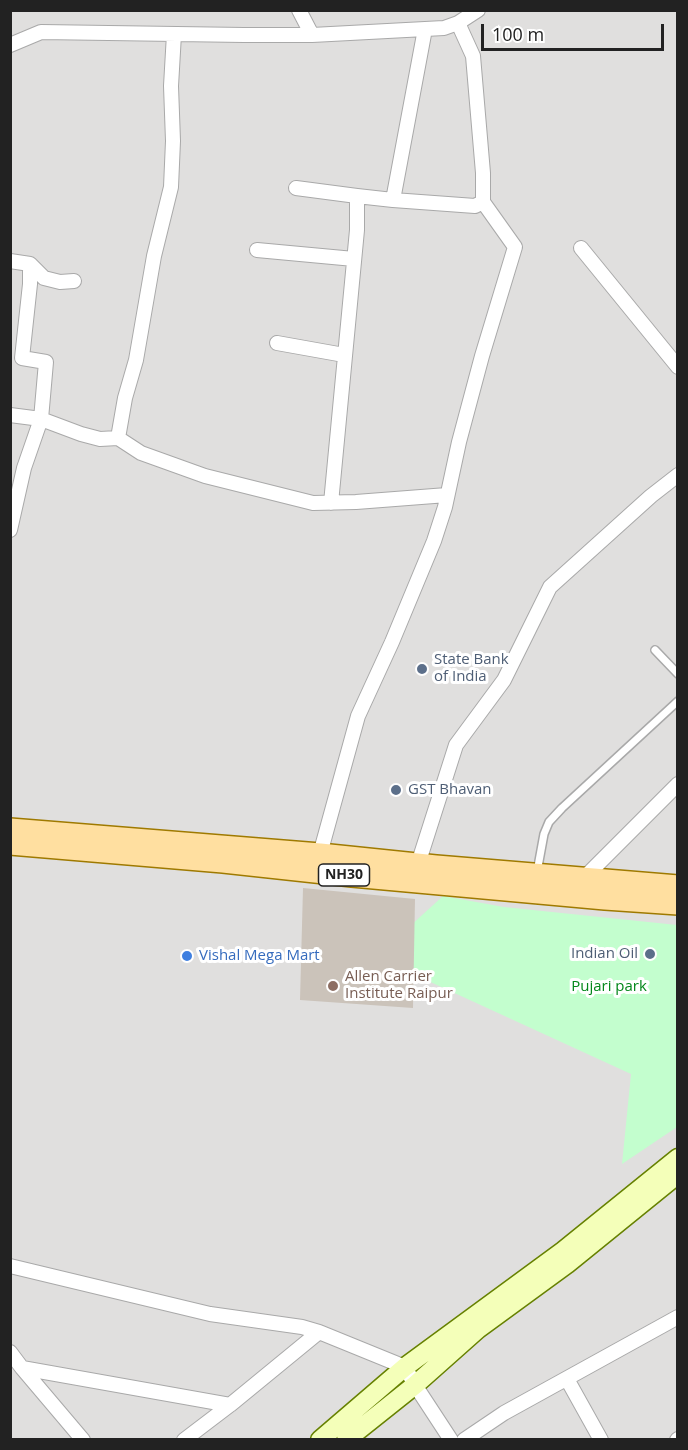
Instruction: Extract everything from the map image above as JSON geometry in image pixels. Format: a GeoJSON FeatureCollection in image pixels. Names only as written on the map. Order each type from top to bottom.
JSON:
{"type":"FeatureCollection","features":[{"type":"Feature","properties":{"kind":"main road","name":"NH30"},"geometry":{"type":"LineString","coordinates":[[10,829],[678,886]]}},
{"type":"Feature","properties":{"kind":"main road","name":"NH30"},"geometry":{"type":"LineString","coordinates":[[10,844],[678,904]]}},
{"type":"Feature","properties":{"kind":"street"},"geometry":{"type":"LineString","coordinates":[[299,10],[312,35]]}},
{"type":"Feature","properties":{"kind":"street"},"geometry":{"type":"LineString","coordinates":[[10,45],[41,32],[312,35],[444,28],[458,23],[478,10]]}},
{"type":"Feature","properties":{"kind":"street"},"geometry":{"type":"LineString","coordinates":[[320,854],[358,716],[434,541],[482,356],[515,247],[483,202],[483,173],[473,56],[458,23]]}},
{"type":"Feature","properties":{"kind":"street"},"geometry":{"type":"LineString","coordinates":[[393,200],[425,29]]}},
{"type":"Feature","properties":{"kind":"street"},"geometry":{"type":"LineString","coordinates":[[118,438],[125,398],[136,360],[154,256],[171,187],[171,86],[174,34]]}},
{"type":"Feature","properties":{"kind":"street"},"geometry":{"type":"LineString","coordinates":[[296,188],[393,200],[475,206],[483,202]]}},
{"type":"Feature","properties":{"kind":"street"},"geometry":{"type":"LineString","coordinates":[[331,502],[357,230],[357,196]]}},
{"type":"Feature","properties":{"kind":"street"},"geometry":{"type":"LineString","coordinates":[[581,248],[678,367]]}},
{"type":"Feature","properties":{"kind":"street"},"geometry":{"type":"LineString","coordinates":[[257,250],[354,259]]}},
{"type":"Feature","properties":{"kind":"street"},"geometry":{"type":"LineString","coordinates":[[10,261],[30,264],[44,278],[60,282],[74,281]]}},
{"type":"Feature","properties":{"kind":"street"},"geometry":{"type":"LineString","coordinates":[[10,530],[24,468],[41,419],[46,362],[22,358],[30,264]]}},
{"type":"Feature","properties":{"kind":"street"},"geometry":{"type":"LineString","coordinates":[[277,343],[344,356]]}},
{"type":"Feature","properties":{"kind":"street"},"geometry":{"type":"LineString","coordinates":[[10,414],[41,419],[100,439],[118,438],[141,453],[205,476],[313,503],[380,501],[447,495]]}},
{"type":"Feature","properties":{"kind":"street"},"geometry":{"type":"LineString","coordinates":[[418,864],[456,745],[504,680],[550,587],[651,496],[678,475]]}},
{"type":"Feature","properties":{"kind":"street"},"geometry":{"type":"LineString","coordinates":[[584,878],[678,784]]}},
{"type":"Feature","properties":{"kind":"street"},"geometry":{"type":"LineString","coordinates":[[320,1440],[405,1367],[563,1251],[678,1158]]}},
{"type":"Feature","properties":{"kind":"street"},"geometry":{"type":"LineString","coordinates":[[346,1440],[415,1385],[478,1329],[567,1264],[678,1174]]}},
{"type":"Feature","properties":{"kind":"street"},"geometry":{"type":"LineString","coordinates":[[10,1266],[210,1314],[302,1327],[319,1332],[405,1367],[451,1440]]}},
{"type":"Feature","properties":{"kind":"street"},"geometry":{"type":"LineString","coordinates":[[464,1440],[504,1413],[678,1317]]}},
{"type":"Feature","properties":{"kind":"street"},"geometry":{"type":"LineString","coordinates":[[184,1440],[319,1332]]}},
{"type":"Feature","properties":{"kind":"street"},"geometry":{"type":"LineString","coordinates":[[10,1352],[83,1440]]}},
{"type":"Feature","properties":{"kind":"street"},"geometry":{"type":"LineString","coordinates":[[22,1368],[230,1405]]}},
{"type":"Feature","properties":{"kind":"street"},"geometry":{"type":"LineString","coordinates":[[567,1379],[601,1440]]}},
{"type":"Feature","properties":{"kind":"lane"},"geometry":{"type":"LineString","coordinates":[[655,650],[678,674]]}},
{"type":"Feature","properties":{"kind":"lane"},"geometry":{"type":"LineString","coordinates":[[537,874],[544,834],[549,822],[562,807],[678,701]]}},
{"type":"Feature","properties":{"kind":"shaded area"},"geometry":{"type":"Polygon","coordinates":[[[11,11],[677,11],[677,1439],[11,1439],[11,11]]]}},
{"type":"Feature","properties":{"kind":"green space","name":"Pujari park"},"geometry":{"type":"Polygon","coordinates":[[[443,896],[504,907],[677,925],[677,1127],[622,1164],[631,1074],[376,957],[443,896]]]}},
{"type":"Feature","properties":{"kind":"building"},"geometry":{"type":"Polygon","coordinates":[[[303,888],[415,899],[413,1008],[300,1000],[303,888]]]}},
{"type":"Feature","properties":{"kind":"place","name":"State Bank of India"},"geometry":{"type":"Point","coordinates":[422,669]}},
{"type":"Feature","properties":{"kind":"place","name":"GST Bhavan"},"geometry":{"type":"Point","coordinates":[396,790]}},
{"type":"Feature","properties":{"kind":"place","name":"Indian Oil"},"geometry":{"type":"Point","coordinates":[650,954]}},
{"type":"Feature","properties":{"kind":"place","name":"Vishal Mega Mart"},"geometry":{"type":"Point","coordinates":[187,956]}},
{"type":"Feature","properties":{"kind":"place","name":"Allen Carrier Institute Raipur"},"geometry":{"type":"Point","coordinates":[333,986]}}]}
